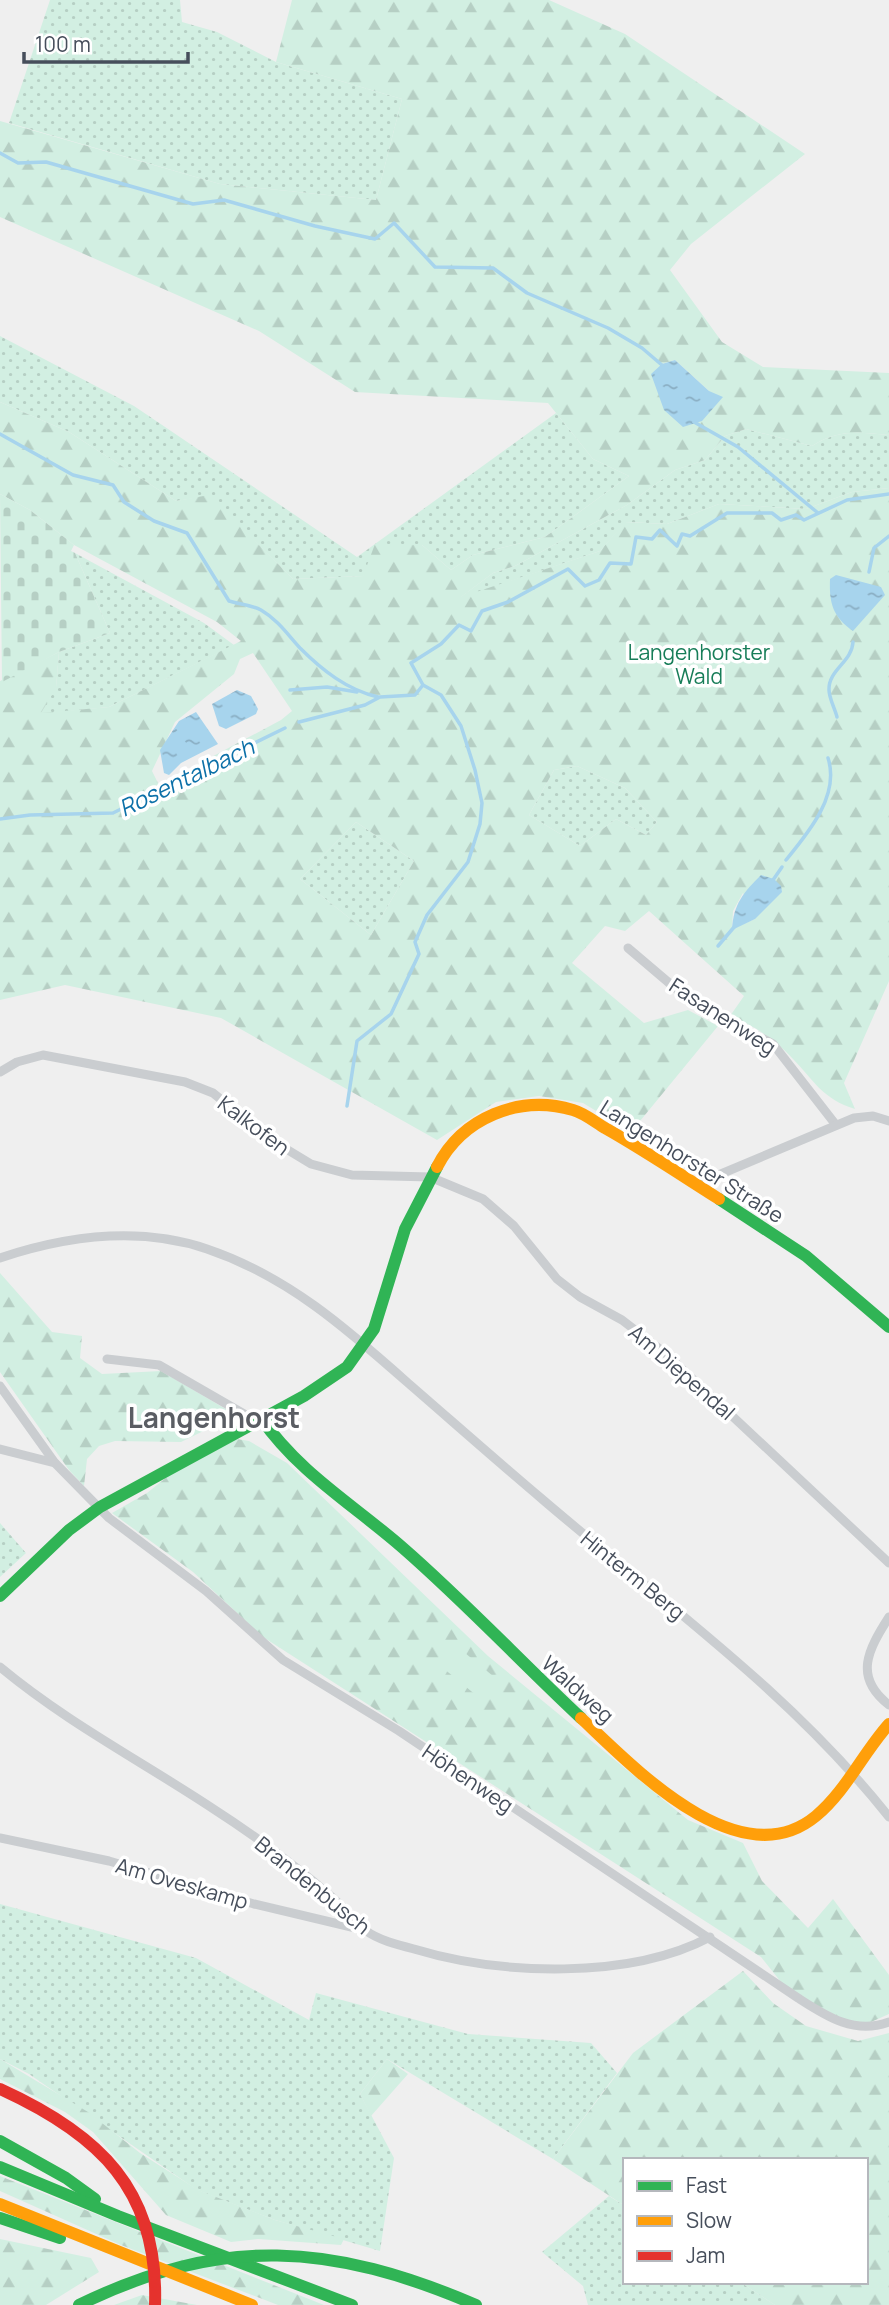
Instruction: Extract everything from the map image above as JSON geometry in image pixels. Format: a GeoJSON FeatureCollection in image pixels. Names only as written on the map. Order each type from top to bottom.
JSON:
{"type":"FeatureCollection","features":[{"type":"Feature","properties":{"kind":"main road","name":"Langenhorster Straße"},"geometry":{"type":"LineString","coordinates":[[0,1596],[69,1530],[100,1507],[338,1376],[365,1345],[377,1321],[405,1229],[446,1150],[475,1123],[506,1108],[542,1105],[574,1110],[696,1184],[806,1256],[889,1327]]}},
{"type":"Feature","properties":{"kind":"main road","name":"Waldweg"},"geometry":{"type":"LineString","coordinates":[[256,1421],[293,1458],[400,1546],[541,1683],[635,1766],[702,1816],[743,1833],[779,1834],[807,1824],[819,1815],[889,1724]]}},
{"type":"Feature","properties":{"kind":"main road"},"geometry":{"type":"LineString","coordinates":[[0,2088],[40,2106],[82,2133],[118,2171],[138,2205],[153,2251],[155,2305]]}},
{"type":"Feature","properties":{"kind":"main road"},"geometry":{"type":"LineString","coordinates":[[0,2141],[66,2179],[118,2216]]}},
{"type":"Feature","properties":{"kind":"main road"},"geometry":{"type":"LineString","coordinates":[[0,2167],[118,2216],[352,2305]]}},
{"type":"Feature","properties":{"kind":"main road"},"geometry":{"type":"LineString","coordinates":[[0,2204],[253,2305]]}},
{"type":"Feature","properties":{"kind":"main road"},"geometry":{"type":"LineString","coordinates":[[0,2218],[44,2235],[105,2247]]}},
{"type":"Feature","properties":{"kind":"main road"},"geometry":{"type":"LineString","coordinates":[[84,2302],[173,2265],[198,2259],[244,2254],[298,2254],[360,2263],[400,2273],[476,2305]]}},
{"type":"Feature","properties":{"kind":"street","name":"Fasanenweg"},"geometry":{"type":"LineString","coordinates":[[628,948],[688,999],[773,1044],[836,1125]]}},
{"type":"Feature","properties":{"kind":"street","name":"Kalkofen"},"geometry":{"type":"LineString","coordinates":[[0,1072],[17,1062],[43,1055],[186,1082],[213,1093],[273,1142],[311,1164],[352,1175],[430,1177]]}},
{"type":"Feature","properties":{"kind":"street"},"geometry":{"type":"LineString","coordinates":[[696,1184],[854,1118],[873,1116],[889,1121]]}},
{"type":"Feature","properties":{"kind":"street","name":"Am Diependal"},"geometry":{"type":"LineString","coordinates":[[430,1177],[483,1199],[498,1211],[557,1279],[658,1347],[889,1563]]}},
{"type":"Feature","properties":{"kind":"street","name":"Hinterm Berg"},"geometry":{"type":"LineString","coordinates":[[0,1258],[60,1240],[128,1237],[187,1243],[220,1254],[285,1283],[365,1345],[570,1524],[706,1634],[853,1771],[889,1817]]}},
{"type":"Feature","properties":{"kind":"street"},"geometry":{"type":"LineString","coordinates":[[107,1359],[159,1365],[256,1421]]}},
{"type":"Feature","properties":{"kind":"street","name":"Höhenweg"},"geometry":{"type":"LineString","coordinates":[[0,1386],[55,1463],[100,1507],[206,1591],[283,1660],[399,1731],[798,1998],[841,2023],[853,2025],[889,2022]]}},
{"type":"Feature","properties":{"kind":"street"},"geometry":{"type":"LineString","coordinates":[[0,1449],[55,1463]]}},
{"type":"Feature","properties":{"kind":"street"},"geometry":{"type":"LineString","coordinates":[[889,1617],[865,1667],[867,1680],[889,1705]]}},
{"type":"Feature","properties":{"kind":"street","name":"Brandenbusch"},"geometry":{"type":"LineString","coordinates":[[0,1667],[83,1729],[213,1808],[251,1835],[342,1907],[364,1930],[397,1944],[455,1960],[535,1969],[608,1965],[647,1958],[710,1937]]}},
{"type":"Feature","properties":{"kind":"street","name":"Am Oveskamp"},"geometry":{"type":"LineString","coordinates":[[0,1838],[109,1861],[254,1905],[364,1930]]}},
{"type":"Feature","properties":{"kind":"green space"},"geometry":{"type":"Polygon","coordinates":[[[50,0],[180,0],[182,22],[217,32],[276,62],[402,99],[376,200],[220,184],[9,123],[50,0]]]}},
{"type":"Feature","properties":{"kind":"green space","name":"Langenhorster Wald"},"geometry":{"type":"Polygon","coordinates":[[[292,0],[549,0],[625,34],[805,154],[691,244],[670,270],[722,342],[763,367],[889,373],[889,435],[840,434],[812,446],[746,429],[725,436],[705,460],[675,470],[627,505],[515,566],[493,573],[461,597],[600,551],[625,522],[667,524],[719,504],[806,509],[852,492],[889,488],[889,981],[844,1083],[855,1109],[827,1095],[771,1039],[730,1016],[744,996],[649,911],[625,931],[605,926],[572,963],[644,1023],[688,1010],[718,1026],[631,1132],[583,1103],[539,1096],[496,1102],[437,1140],[221,1018],[65,985],[0,1000],[0,681],[59,652],[56,688],[41,713],[109,707],[241,641],[217,622],[74,545],[30,510],[0,494],[0,402],[69,432],[176,501],[209,495],[293,579],[363,576],[375,544],[422,545],[451,570],[473,555],[545,537],[629,476],[593,459],[548,403],[355,392],[259,331],[0,217],[0,121],[220,184],[376,200],[402,99],[276,62],[292,0]],[[675,360],[662,364],[709,391],[675,360]],[[253,653],[240,659],[234,674],[175,722],[152,771],[159,785],[281,720],[292,711],[253,653]],[[577,766],[554,770],[529,815],[580,846],[616,819],[646,835],[657,822],[625,788],[577,766]],[[356,822],[300,879],[371,935],[414,861],[356,822]],[[743,893],[733,911],[732,929],[755,919],[743,893]]]}},
{"type":"Feature","properties":{"kind":"green space"},"geometry":{"type":"Polygon","coordinates":[[[0,336],[134,406],[357,557],[556,413],[593,459],[629,476],[545,537],[473,555],[451,570],[422,545],[363,576],[293,579],[209,496],[176,501],[69,432],[0,402],[0,336]]]}},
{"type":"Feature","properties":{"kind":"green space"},"geometry":{"type":"Polygon","coordinates":[[[746,429],[812,446],[840,434],[889,435],[889,488],[852,492],[806,509],[719,504],[667,524],[626,522],[600,551],[458,599],[493,573],[515,566],[627,505],[675,470],[705,460],[725,436],[746,429]]]}},
{"type":"Feature","properties":{"kind":"green space"},"geometry":{"type":"Polygon","coordinates":[[[0,494],[30,510],[74,545],[71,551],[75,553],[110,633],[59,652],[2,682],[0,494]]]}},
{"type":"Feature","properties":{"kind":"green space"},"geometry":{"type":"Polygon","coordinates":[[[75,553],[204,623],[234,645],[109,707],[40,714],[56,687],[59,652],[110,633],[75,553]]]}},
{"type":"Feature","properties":{"kind":"green space"},"geometry":{"type":"Polygon","coordinates":[[[577,766],[625,788],[657,822],[646,835],[616,819],[580,846],[529,815],[554,770],[577,766]]]}},
{"type":"Feature","properties":{"kind":"green space"},"geometry":{"type":"Polygon","coordinates":[[[356,822],[414,861],[371,935],[300,879],[356,822]]]}},
{"type":"Feature","properties":{"kind":"green space"},"geometry":{"type":"Polygon","coordinates":[[[0,1273],[52,1332],[82,1336],[80,1358],[102,1374],[161,1371],[236,1415],[181,1442],[115,1441],[99,1446],[87,1459],[84,1486],[69,1470],[0,1372],[0,1273]]]}},
{"type":"Feature","properties":{"kind":"green space"},"geometry":{"type":"Polygon","coordinates":[[[237,1439],[249,1441],[287,1463],[488,1656],[688,1820],[743,1843],[762,1881],[808,1928],[833,1899],[889,1975],[889,2014],[871,2022],[853,2022],[797,2002],[761,1957],[263,1637],[193,1572],[112,1513],[147,1493],[172,1473],[237,1439]]]}},
{"type":"Feature","properties":{"kind":"green space"},"geometry":{"type":"Polygon","coordinates":[[[0,1523],[26,1553],[0,1577],[0,1523]]]}},
{"type":"Feature","properties":{"kind":"green space"},"geometry":{"type":"Polygon","coordinates":[[[459,1648],[493,1676],[477,1696],[443,1668],[459,1648]]]}},
{"type":"Feature","properties":{"kind":"green space"},"geometry":{"type":"Polygon","coordinates":[[[0,1904],[196,1958],[309,2020],[316,1993],[468,2034],[591,2043],[617,2073],[553,2159],[387,2059],[360,2094],[394,2158],[380,2251],[275,2220],[197,2190],[29,2074],[0,2059],[0,1904]]]}},
{"type":"Feature","properties":{"kind":"green space"},"geometry":{"type":"Polygon","coordinates":[[[743,1971],[773,2003],[806,2026],[858,2041],[889,2033],[889,2305],[775,2305],[743,2284],[868,2284],[868,2158],[623,2158],[623,2205],[553,2159],[633,2053],[743,1971]]]}},
{"type":"Feature","properties":{"kind":"green space"},"geometry":{"type":"Polygon","coordinates":[[[0,2059],[88,2112],[140,2153],[198,2190],[275,2220],[344,2239],[341,2245],[258,2239],[231,2242],[166,2215],[93,2132],[65,2112],[0,2079],[0,2059]]]}},
{"type":"Feature","properties":{"kind":"green space"},"geometry":{"type":"Polygon","coordinates":[[[387,2059],[408,2074],[371,2116],[360,2094],[387,2059]]]}},
{"type":"Feature","properties":{"kind":"green space"},"geometry":{"type":"Polygon","coordinates":[[[0,2176],[324,2305],[278,2305],[121,2245],[0,2191],[0,2176]]]}},
{"type":"Feature","properties":{"kind":"green space"},"geometry":{"type":"Polygon","coordinates":[[[609,2196],[623,2205],[623,2284],[743,2284],[775,2305],[588,2305],[583,2286],[542,2252],[609,2196]]]}},
{"type":"Feature","properties":{"kind":"green space"},"geometry":{"type":"Polygon","coordinates":[[[0,2239],[91,2258],[99,2272],[46,2305],[0,2305],[0,2239]]]}},
{"type":"Feature","properties":{"kind":"green space"},"geometry":{"type":"Polygon","coordinates":[[[142,2295],[197,2305],[114,2305],[142,2295]]]}},
{"type":"Feature","properties":{"kind":"water"},"geometry":{"type":"Polygon","coordinates":[[[675,360],[709,391],[723,397],[702,421],[683,427],[664,410],[651,374],[662,364],[675,360]]]}},
{"type":"Feature","properties":{"kind":"water"},"geometry":{"type":"Polygon","coordinates":[[[836,575],[881,587],[885,595],[853,631],[837,615],[832,603],[830,579],[836,575]]]}},
{"type":"Feature","properties":{"kind":"water"},"geometry":{"type":"Polygon","coordinates":[[[237,690],[251,696],[258,709],[256,714],[226,729],[219,726],[212,704],[237,690]]]}},
{"type":"Feature","properties":{"kind":"water"},"geometry":{"type":"Polygon","coordinates":[[[196,712],[218,744],[181,763],[169,775],[164,773],[160,750],[179,721],[196,712]]]}},
{"type":"Feature","properties":{"kind":"water"},"geometry":{"type":"Polygon","coordinates":[[[761,875],[774,879],[781,886],[782,892],[755,919],[732,930],[740,899],[761,875]]]}},
{"type":"Feature","properties":{"kind":"waterway"},"geometry":{"type":"LineString","coordinates":[[0,153],[18,163],[46,162],[193,204],[224,200],[315,226],[375,239],[394,223],[435,267],[493,268],[527,293],[608,328],[642,348],[663,366]]}},
{"type":"Feature","properties":{"kind":"waterway"},"geometry":{"type":"LineString","coordinates":[[694,422],[738,447],[818,513]]}},
{"type":"Feature","properties":{"kind":"waterway"},"geometry":{"type":"LineString","coordinates":[[0,434],[73,475],[113,485],[124,502],[154,521],[187,533],[229,601],[261,610],[278,623],[300,648],[326,671],[345,684],[378,697]]}},
{"type":"Feature","properties":{"kind":"waterway","name":"Rosentalbach"},"geometry":{"type":"LineString","coordinates":[[299,722],[365,705],[380,697],[415,695],[423,685],[411,663],[441,644],[459,625],[471,631],[482,611],[508,602],[568,569],[585,586],[599,580],[610,563],[631,564],[636,537],[652,539],[660,530],[677,546],[682,534],[690,536],[727,513],[772,513],[781,520],[796,515],[804,520],[847,500],[889,494]]}},
{"type":"Feature","properties":{"kind":"waterway"},"geometry":{"type":"LineString","coordinates":[[869,572],[874,548],[889,536]]}},
{"type":"Feature","properties":{"kind":"waterway"},"geometry":{"type":"LineString","coordinates":[[837,717],[830,696],[830,683],[849,655],[853,642]]}},
{"type":"Feature","properties":{"kind":"waterway"},"geometry":{"type":"LineString","coordinates":[[347,1106],[357,1041],[391,1014],[419,954],[415,942],[427,915],[468,862],[480,824],[482,803],[461,726],[441,695],[423,685]]}},
{"type":"Feature","properties":{"kind":"waterway"},"geometry":{"type":"LineString","coordinates":[[290,690],[327,687],[357,692]]}},
{"type":"Feature","properties":{"kind":"waterway","name":"Rosentalbach"},"geometry":{"type":"LineString","coordinates":[[0,819],[30,815],[113,813],[285,728]]}},
{"type":"Feature","properties":{"kind":"waterway"},"geometry":{"type":"LineString","coordinates":[[786,860],[813,825],[826,799],[831,772],[828,758]]}},
{"type":"Feature","properties":{"kind":"waterway"},"geometry":{"type":"LineString","coordinates":[[773,880],[782,867]]}},
{"type":"Feature","properties":{"kind":"waterway"},"geometry":{"type":"LineString","coordinates":[[718,946],[735,926]]}},
{"type":"Feature","properties":{"kind":"traffic: fast"},"geometry":{"type":"LineString","coordinates":[[0,1596],[69,1530],[100,1507],[304,1396],[347,1367],[374,1329],[405,1229],[437,1167]]}},
{"type":"Feature","properties":{"kind":"traffic: fast"},"geometry":{"type":"LineString","coordinates":[[719,1199],[806,1256],[889,1327]]}},
{"type":"Feature","properties":{"kind":"traffic: fast"},"geometry":{"type":"LineString","coordinates":[[261,1418],[276,1438],[310,1472],[426,1569],[581,1718]]}},
{"type":"Feature","properties":{"kind":"traffic: fast"},"geometry":{"type":"LineString","coordinates":[[0,2141],[66,2178],[95,2199]]}},
{"type":"Feature","properties":{"kind":"traffic: fast"},"geometry":{"type":"LineString","coordinates":[[0,2167],[118,2216],[352,2305]]}},
{"type":"Feature","properties":{"kind":"traffic: fast"},"geometry":{"type":"LineString","coordinates":[[0,2218],[60,2238]]}},
{"type":"Feature","properties":{"kind":"traffic: fast"},"geometry":{"type":"LineString","coordinates":[[79,2305],[131,2282],[181,2267],[229,2258],[277,2256],[325,2259],[373,2269],[423,2284],[476,2305]]}},
{"type":"Feature","properties":{"kind":"traffic: slow"},"geometry":{"type":"LineString","coordinates":[[437,1167],[461,1135],[494,1114],[532,1105],[553,1106],[585,1115],[719,1199]]}},
{"type":"Feature","properties":{"kind":"traffic: slow"},"geometry":{"type":"LineString","coordinates":[[581,1718],[629,1763],[690,1809],[722,1826],[755,1834],[786,1832],[816,1816],[845,1784],[889,1724]]}},
{"type":"Feature","properties":{"kind":"traffic: slow"},"geometry":{"type":"LineString","coordinates":[[0,2204],[252,2305]]}},
{"type":"Feature","properties":{"kind":"traffic: jam"},"geometry":{"type":"LineString","coordinates":[[0,2089],[67,2126],[94,2147],[116,2171],[134,2198],[146,2229],[154,2265],[155,2305]]}},
{"type":"Feature","properties":{"kind":"district","name":"Langenhorst"},"geometry":{"type":"Point","coordinates":[214,1417]}}]}
